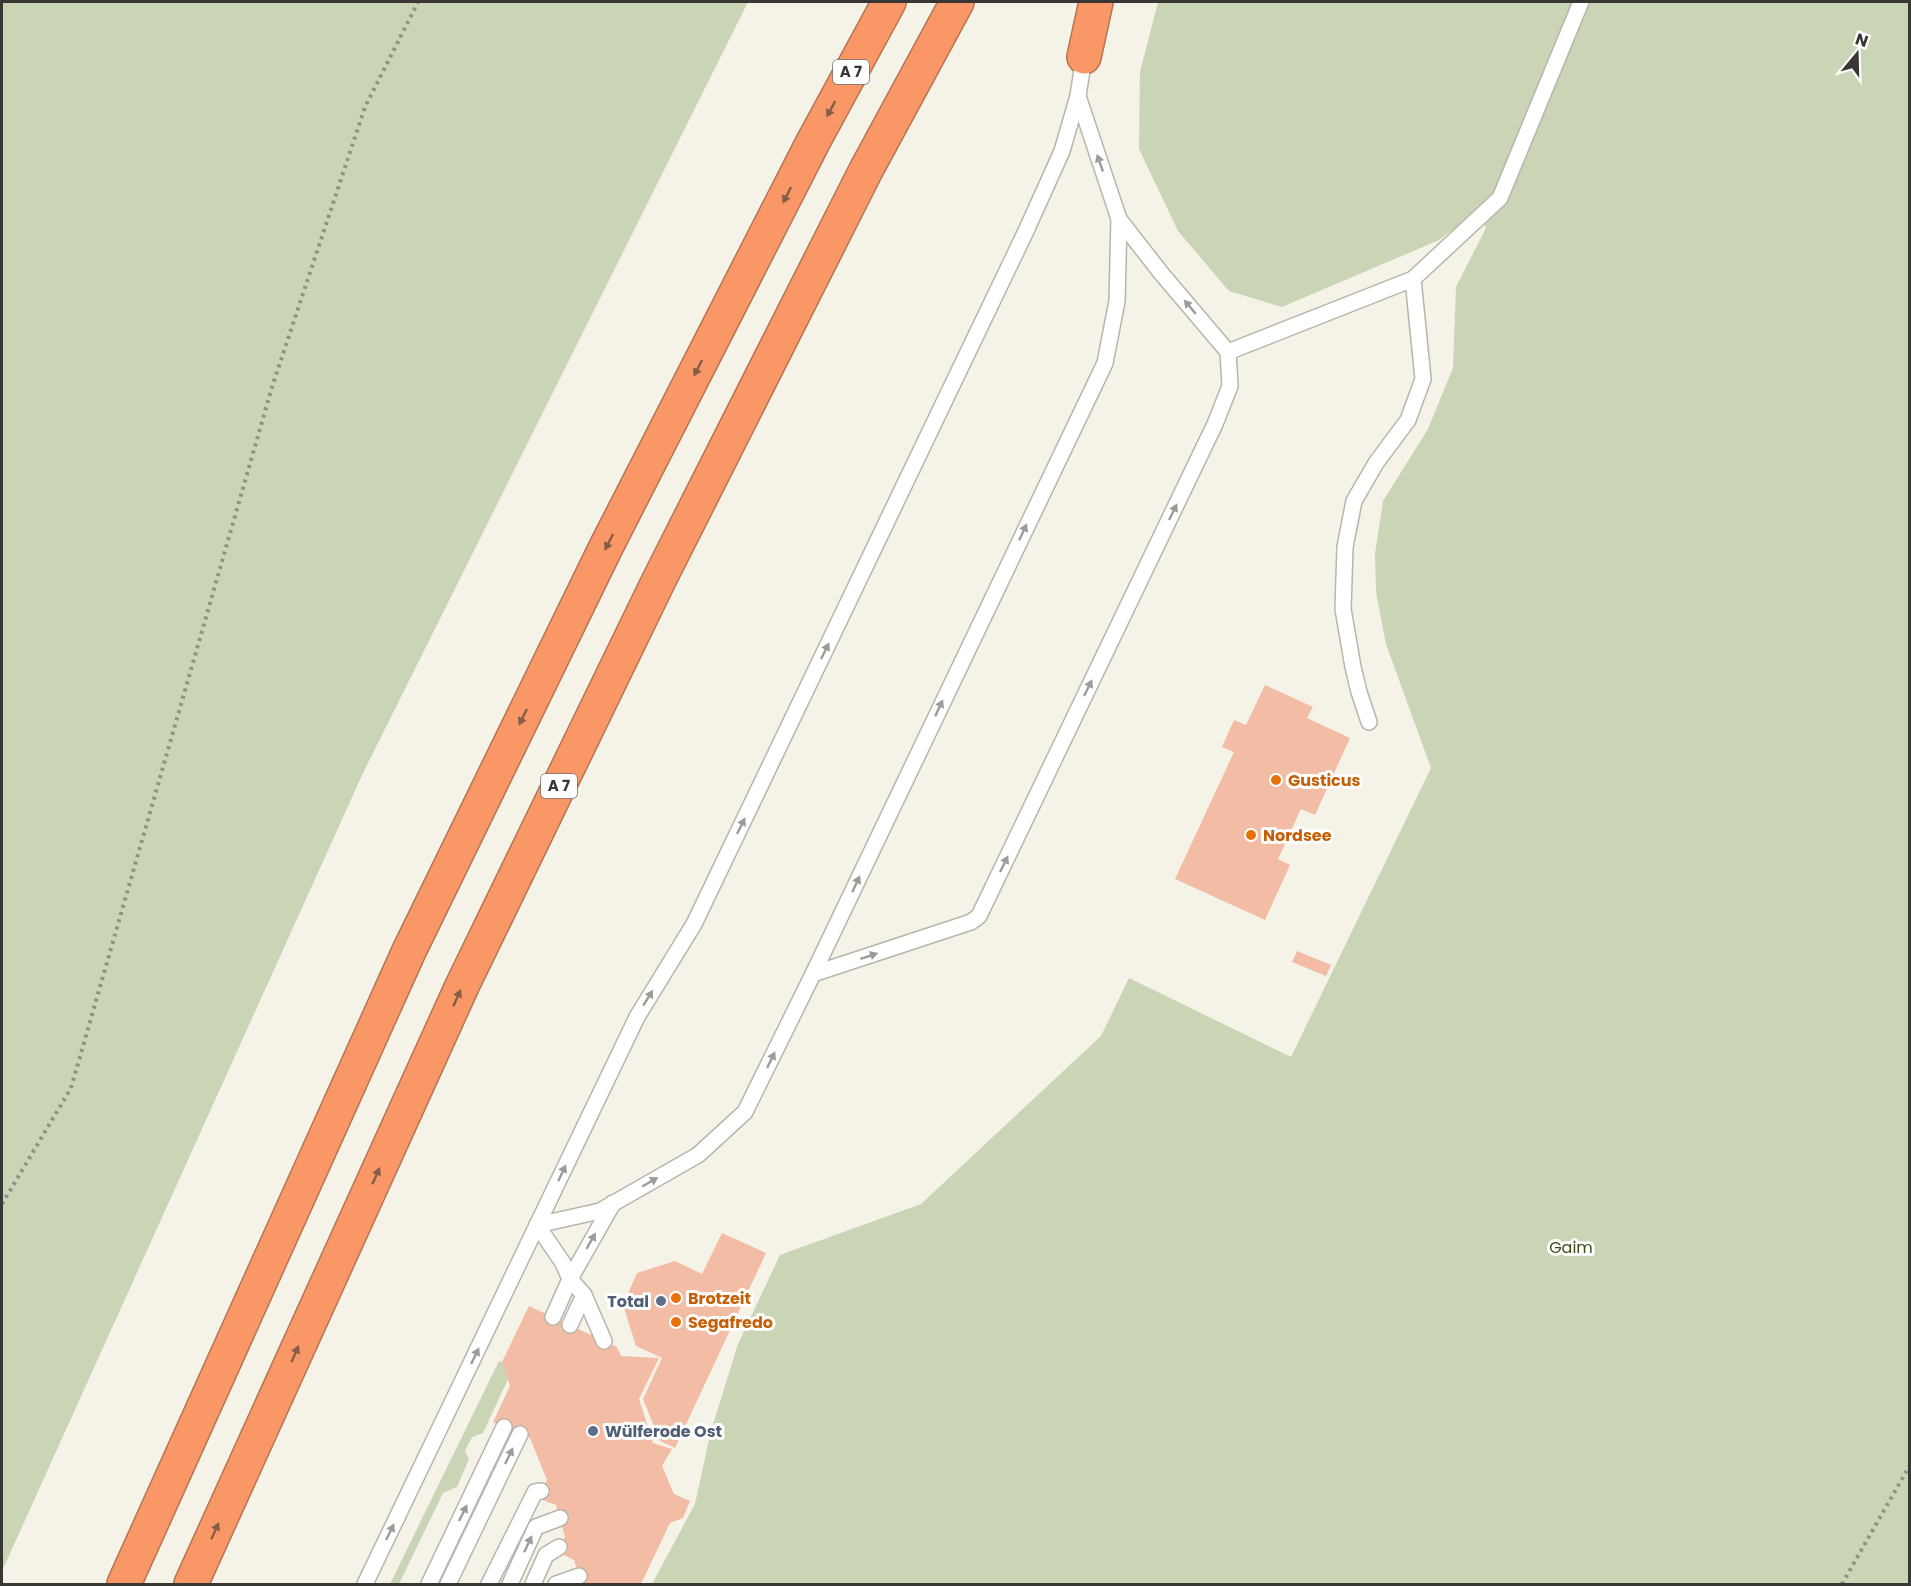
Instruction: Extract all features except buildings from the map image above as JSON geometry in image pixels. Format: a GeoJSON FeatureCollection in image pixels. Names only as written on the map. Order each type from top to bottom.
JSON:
{"type":"FeatureCollection","features":[{"type":"Feature","properties":{"kind":"highway","name":"A 7"},"geometry":{"type":"LineString","coordinates":[[124,1584],[409,951],[606,547],[808,153],[889,2]]}},
{"type":"Feature","properties":{"kind":"highway","name":"A 7"},"geometry":{"type":"LineString","coordinates":[[191,1584],[462,986],[659,580],[866,170],[957,2]]}},
{"type":"Feature","properties":{"kind":"highway"},"geometry":{"type":"LineString","coordinates":[[1084,57],[1096,2]]}},
{"type":"Feature","properties":{"kind":"lane"},"geometry":{"type":"LineString","coordinates":[[1228,352],[1413,279],[1500,198],[1581,2]]}},
{"type":"Feature","properties":{"kind":"lane"},"geometry":{"type":"LineString","coordinates":[[365,1584],[637,1017],[694,924],[1026,231],[1062,151],[1078,96],[1084,57]]}},
{"type":"Feature","properties":{"kind":"lane"},"geometry":{"type":"LineString","coordinates":[[813,974],[970,922],[979,916],[1215,424],[1230,386],[1228,352],[1119,219],[1078,96]]}},
{"type":"Feature","properties":{"kind":"lane"},"geometry":{"type":"LineString","coordinates":[[537,1225],[600,1211],[698,1155],[745,1112],[1105,363],[1117,301],[1119,219]]}},
{"type":"Feature","properties":{"kind":"lane"},"geometry":{"type":"LineString","coordinates":[[1369,722],[1353,667],[1343,609],[1345,547],[1354,501],[1376,463],[1408,420],[1424,379],[1413,279]]}},
{"type":"Feature","properties":{"kind":"lane"},"geometry":{"type":"LineString","coordinates":[[553,1317],[570,1279],[613,1203]]}},
{"type":"Feature","properties":{"kind":"lane"},"geometry":{"type":"LineString","coordinates":[[537,1225],[563,1263],[570,1279],[584,1294],[604,1341]]}},
{"type":"Feature","properties":{"kind":"lane"},"geometry":{"type":"LineString","coordinates":[[570,1325],[584,1294]]}},
{"type":"Feature","properties":{"kind":"lane"},"geometry":{"type":"LineString","coordinates":[[429,1584],[504,1427]]}},
{"type":"Feature","properties":{"kind":"lane"},"geometry":{"type":"LineString","coordinates":[[448,1584],[520,1434]]}},
{"type":"Feature","properties":{"kind":"lane"},"geometry":{"type":"LineString","coordinates":[[489,1584],[535,1492],[541,1491]]}},
{"type":"Feature","properties":{"kind":"lane"},"geometry":{"type":"LineString","coordinates":[[510,1584],[536,1527],[560,1518]]}},
{"type":"Feature","properties":{"kind":"lane"},"geometry":{"type":"LineString","coordinates":[[533,1584],[546,1555],[559,1546]]}},
{"type":"Feature","properties":{"kind":"lane"},"geometry":{"type":"LineString","coordinates":[[556,1584],[579,1576]]}},
{"type":"Feature","properties":{"kind":"path"},"geometry":{"type":"LineString","coordinates":[[2,1204],[71,1088],[272,387],[365,107],[418,2]]}},
{"type":"Feature","properties":{"kind":"path"},"geometry":{"type":"LineString","coordinates":[[1842,1584],[1910,1465]]}},
{"type":"Feature","properties":{"kind":"green space"},"geometry":{"type":"Polygon","coordinates":[[[2,2],[748,2],[363,773],[2,1571],[2,2]]]}},
{"type":"Feature","properties":{"kind":"green space","name":"Gaim"},"geometry":{"type":"Polygon","coordinates":[[[1158,2],[1909,2],[1909,1584],[652,1584],[695,1504],[711,1431],[738,1344],[780,1255],[921,1204],[1101,1036],[1129,978],[1291,1057],[1431,768],[1386,644],[1376,592],[1375,554],[1383,501],[1428,429],[1453,368],[1456,287],[1486,228],[1479,210],[1439,240],[1282,307],[1229,291],[1178,231],[1139,149],[1140,72],[1158,2]]]}},
{"type":"Feature","properties":{"kind":"green space"},"geometry":{"type":"Polygon","coordinates":[[[499,1361],[502,1362],[508,1379],[483,1433],[472,1437],[465,1451],[469,1459],[457,1487],[443,1493],[399,1584],[390,1584],[499,1361]]]}},
{"type":"Feature","properties":{"kind":"place","name":"Gusticus"},"geometry":{"type":"Point","coordinates":[1276,780]}},
{"type":"Feature","properties":{"kind":"place","name":"Nordsee"},"geometry":{"type":"Point","coordinates":[1251,835]}},
{"type":"Feature","properties":{"kind":"place","name":"Brotzeit"},"geometry":{"type":"Point","coordinates":[676,1298]}},
{"type":"Feature","properties":{"kind":"place","name":"Total"},"geometry":{"type":"Point","coordinates":[661,1301]}},
{"type":"Feature","properties":{"kind":"place","name":"Segafredo"},"geometry":{"type":"Point","coordinates":[676,1322]}},
{"type":"Feature","properties":{"kind":"place","name":"Wülferode Ost"},"geometry":{"type":"Point","coordinates":[593,1431]}}]}
